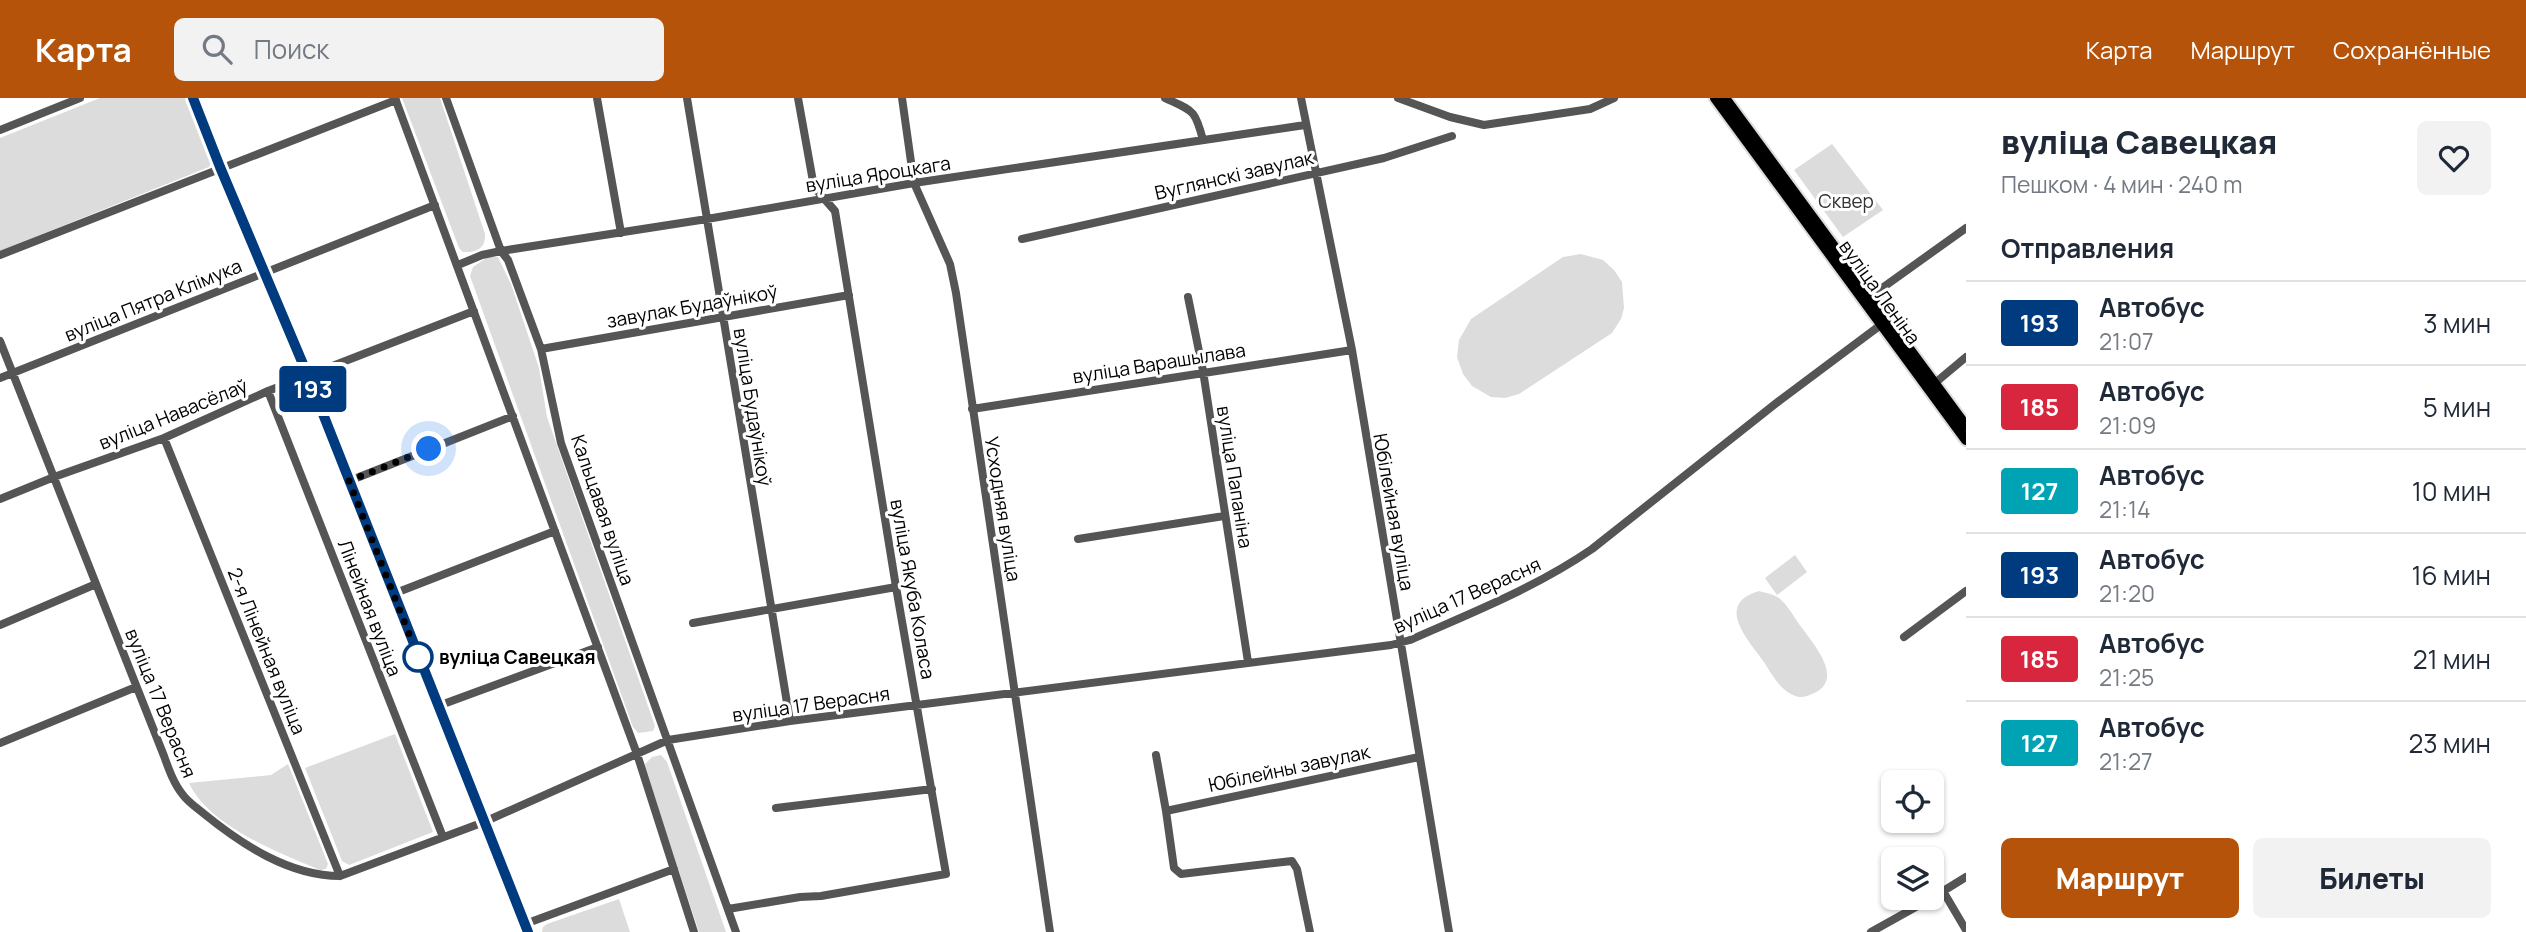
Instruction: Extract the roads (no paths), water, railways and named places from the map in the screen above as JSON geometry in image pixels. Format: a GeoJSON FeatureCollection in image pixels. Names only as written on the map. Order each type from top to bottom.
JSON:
{"type":"FeatureCollection","features":[{"type":"Feature","properties":{"kind":"main road","name":"вуліца Леніна"},"geometry":{"type":"LineString","coordinates":[[1715,98],[1868,298]]}},
{"type":"Feature","properties":{"kind":"main road","name":"вуліца Леніна"},"geometry":{"type":"LineString","coordinates":[[1725,98],[1885,322],[1966,426]]}},
{"type":"Feature","properties":{"kind":"main road","name":"вуліца Леніна"},"geometry":{"type":"LineString","coordinates":[[1932,385],[1966,440]]}},
{"type":"Feature","properties":{"kind":"street"},"geometry":{"type":"LineString","coordinates":[[0,130],[80,98]]}},
{"type":"Feature","properties":{"kind":"street"},"geometry":{"type":"LineString","coordinates":[[193,98],[308,376],[527,928],[674,869]]}},
{"type":"Feature","properties":{"kind":"street","name":"Кальцавая вуліца"},"geometry":{"type":"LineString","coordinates":[[446,98],[501,251],[508,260],[541,349],[562,443],[736,932]]}},
{"type":"Feature","properties":{"kind":"street"},"geometry":{"type":"LineString","coordinates":[[597,98],[621,233]]}},
{"type":"Feature","properties":{"kind":"street","name":"вуліца Будаўнікоў"},"geometry":{"type":"LineString","coordinates":[[687,98],[790,722]]}},
{"type":"Feature","properties":{"kind":"street","name":"вуліца Якуба Коласа"},"geometry":{"type":"LineString","coordinates":[[728,909],[946,874],[895,587],[835,211],[814,187],[798,98]]}},
{"type":"Feature","properties":{"kind":"street","name":"Усходняя вуліца"},"geometry":{"type":"LineString","coordinates":[[902,98],[914,183],[950,264],[957,293],[1050,932]]}},
{"type":"Feature","properties":{"kind":"street"},"geometry":{"type":"LineString","coordinates":[[1165,98],[1192,110],[1198,119],[1203,140]]}},
{"type":"Feature","properties":{"kind":"street","name":"Юбілейная вуліца"},"geometry":{"type":"LineString","coordinates":[[1301,98],[1352,350],[1449,932]]}},
{"type":"Feature","properties":{"kind":"street"},"geometry":{"type":"LineString","coordinates":[[1398,98],[1450,117],[1484,125],[1590,108],[1614,98]]}},
{"type":"Feature","properties":{"kind":"street"},"geometry":{"type":"LineString","coordinates":[[0,256],[396,99],[637,754],[694,932]]}},
{"type":"Feature","properties":{"kind":"street","name":"вуліца Яроцкага"},"geometry":{"type":"LineString","coordinates":[[458,265],[501,251],[914,183],[1305,125]]}},
{"type":"Feature","properties":{"kind":"street","name":"Вуглянскі завулак"},"geometry":{"type":"LineString","coordinates":[[1022,239],[1384,158],[1452,136]]}},
{"type":"Feature","properties":{"kind":"street","name":"вуліца Пятра Клімука"},"geometry":{"type":"LineString","coordinates":[[0,378],[435,205]]}},
{"type":"Feature","properties":{"kind":"street"},"geometry":{"type":"LineString","coordinates":[[1868,298],[1966,228]]}},
{"type":"Feature","properties":{"kind":"street","name":"завулак Будаўнікоў"},"geometry":{"type":"LineString","coordinates":[[541,349],[849,295]]}},
{"type":"Feature","properties":{"kind":"street","name":"вуліца Папаніна"},"geometry":{"type":"LineString","coordinates":[[1188,298],[1203,371],[1248,662]]}},
{"type":"Feature","properties":{"kind":"street","name":"вуліца Навасёлаў"},"geometry":{"type":"LineString","coordinates":[[0,499],[164,438],[268,391],[474,311]]}},
{"type":"Feature","properties":{"kind":"street","name":"вуліца 17 Верасня"},"geometry":{"type":"LineString","coordinates":[[0,341],[174,782],[184,798],[219,827],[258,852],[298,869],[327,876],[340,876],[484,822],[667,740],[1401,643],[1534,586],[1560,571],[1885,322]]}},
{"type":"Feature","properties":{"kind":"street","name":"вуліца Варашылава"},"geometry":{"type":"LineString","coordinates":[[972,408],[1352,350]]}},
{"type":"Feature","properties":{"kind":"street"},"geometry":{"type":"LineString","coordinates":[[1932,385],[1966,357]]}},
{"type":"Feature","properties":{"kind":"street","name":"Лінейная вуліца"},"geometry":{"type":"LineString","coordinates":[[268,391],[443,837]]}},
{"type":"Feature","properties":{"kind":"street"},"geometry":{"type":"LineString","coordinates":[[349,481],[513,416]]}},
{"type":"Feature","properties":{"kind":"street","name":"2-я Лінейная вуліца"},"geometry":{"type":"LineString","coordinates":[[164,438],[340,876]]}},
{"type":"Feature","properties":{"kind":"street"},"geometry":{"type":"LineString","coordinates":[[1078,539],[1224,516]]}},
{"type":"Feature","properties":{"kind":"street"},"geometry":{"type":"LineString","coordinates":[[393,594],[555,531]]}},
{"type":"Feature","properties":{"kind":"street"},"geometry":{"type":"LineString","coordinates":[[0,625],[96,584]]}},
{"type":"Feature","properties":{"kind":"street"},"geometry":{"type":"LineString","coordinates":[[693,623],[895,587]]}},
{"type":"Feature","properties":{"kind":"street"},"geometry":{"type":"LineString","coordinates":[[1904,637],[1966,591]]}},
{"type":"Feature","properties":{"kind":"street"},"geometry":{"type":"LineString","coordinates":[[438,706],[598,647]]}},
{"type":"Feature","properties":{"kind":"street"},"geometry":{"type":"LineString","coordinates":[[0,743],[136,687]]}},
{"type":"Feature","properties":{"kind":"street"},"geometry":{"type":"LineString","coordinates":[[1156,755],[1176,872],[1181,874],[1292,861],[1297,869],[1310,932]]}},
{"type":"Feature","properties":{"kind":"street","name":"Юбілейны завулак"},"geometry":{"type":"LineString","coordinates":[[1166,811],[1419,757]]}},
{"type":"Feature","properties":{"kind":"street"},"geometry":{"type":"LineString","coordinates":[[776,808],[932,789]]}},
{"type":"Feature","properties":{"kind":"street"},"geometry":{"type":"LineString","coordinates":[[1944,890],[1966,877]]}},
{"type":"Feature","properties":{"kind":"street"},"geometry":{"type":"LineString","coordinates":[[1944,893],[1966,930]]}},
{"type":"Feature","properties":{"kind":"street"},"geometry":{"type":"LineString","coordinates":[[1871,932],[1910,910]]}},
{"type":"Feature","properties":{"kind":"place","name":"вуліца Савецкая"},"geometry":{"type":"Point","coordinates":[418,657]}},
{"type":"Feature","properties":{"kind":"park label","name":"Сквер"},"geometry":{"type":"Point","coordinates":[1846,201]}}]}
